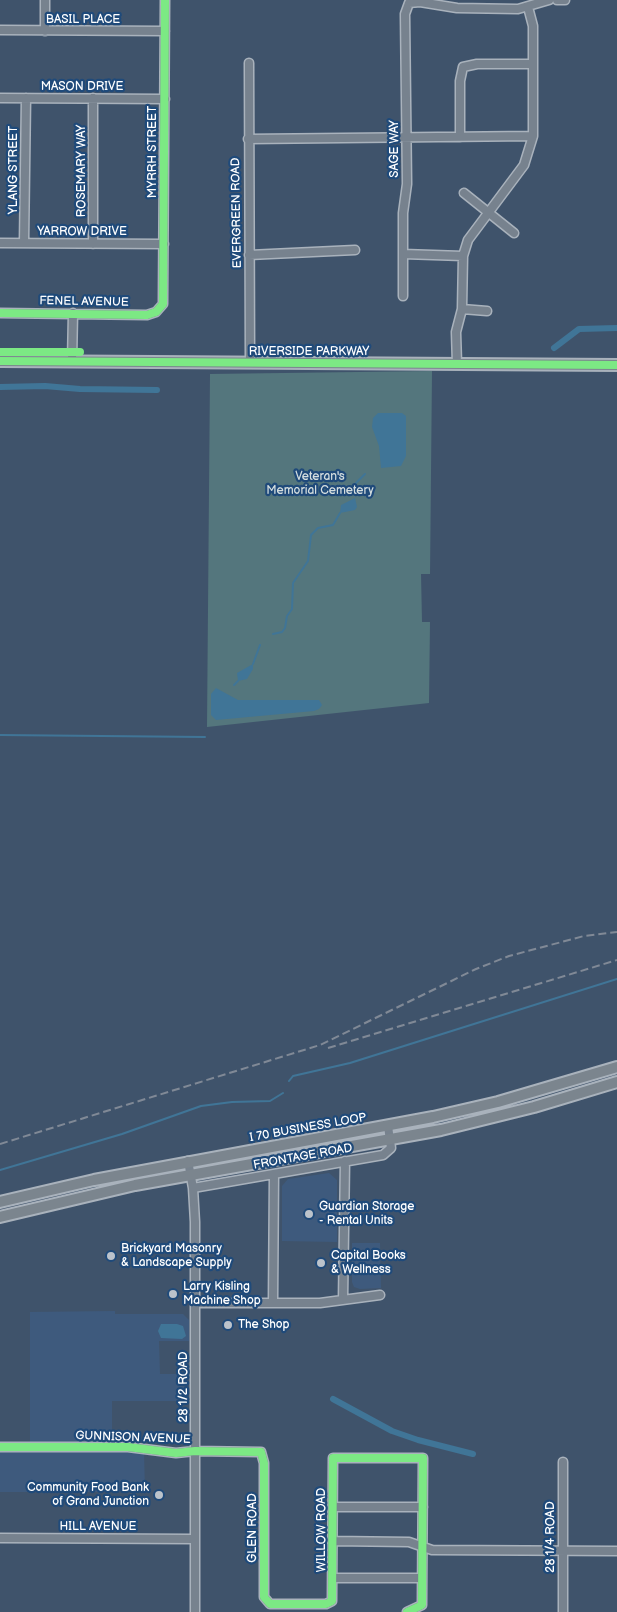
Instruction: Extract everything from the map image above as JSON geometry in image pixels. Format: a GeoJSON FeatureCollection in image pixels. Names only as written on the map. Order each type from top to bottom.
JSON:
{"type":"FeatureCollection","features":[{"type":"Feature","properties":{"kind":"main road","name":"RIVERSIDE PARKWAY"},"geometry":{"type":"LineString","coordinates":[[0,361],[617,365]]}},
{"type":"Feature","properties":{"kind":"main road","name":"I 70 BUSINESS LOOP"},"geometry":{"type":"LineString","coordinates":[[0,1202],[77,1183],[188,1161],[388,1126],[488,1104],[617,1067]]}},
{"type":"Feature","properties":{"kind":"main road","name":"I 70 BUSINESS LOOP"},"geometry":{"type":"LineString","coordinates":[[0,1217],[83,1196],[391,1140],[489,1119],[617,1082]]}},
{"type":"Feature","properties":{"kind":"main road"},"geometry":{"type":"LineString","coordinates":[[488,1104],[489,1119]]}},
{"type":"Feature","properties":{"kind":"street"},"geometry":{"type":"LineString","coordinates":[[45,0],[45,31]]}},
{"type":"Feature","properties":{"kind":"street","name":"MYRRH STREET"},"geometry":{"type":"LineString","coordinates":[[163,304],[165,0]]}},
{"type":"Feature","properties":{"kind":"street"},"geometry":{"type":"LineString","coordinates":[[457,364],[456,332],[462,309],[463,256],[468,240],[524,165],[533,136],[532,26],[528,7],[549,0]]}},
{"type":"Feature","properties":{"kind":"street"},"geometry":{"type":"LineString","coordinates":[[557,0],[565,0]]}},
{"type":"Feature","properties":{"kind":"street","name":"SAGE WAY"},"geometry":{"type":"LineString","coordinates":[[403,296],[407,138],[405,14],[409,3],[420,2],[457,8],[528,7]]}},
{"type":"Feature","properties":{"kind":"street","name":"BASIL PLACE"},"geometry":{"type":"LineString","coordinates":[[0,30],[165,31]]}},
{"type":"Feature","properties":{"kind":"street","name":"EVERGREEN ROAD"},"geometry":{"type":"LineString","coordinates":[[249,63],[250,362]]}},
{"type":"Feature","properties":{"kind":"street"},"geometry":{"type":"LineString","coordinates":[[460,137],[460,82],[463,67],[477,64],[533,64]]}},
{"type":"Feature","properties":{"kind":"street","name":"MASON DRIVE"},"geometry":{"type":"LineString","coordinates":[[0,98],[165,99]]}},
{"type":"Feature","properties":{"kind":"street","name":"YLANG STREET"},"geometry":{"type":"LineString","coordinates":[[24,243],[26,98]]}},
{"type":"Feature","properties":{"kind":"street","name":"ROSEMARY WAY"},"geometry":{"type":"LineString","coordinates":[[93,244],[94,98]]}},
{"type":"Feature","properties":{"kind":"street"},"geometry":{"type":"LineString","coordinates":[[248,139],[533,136]]}},
{"type":"Feature","properties":{"kind":"street"},"geometry":{"type":"LineString","coordinates":[[464,193],[514,233]]}},
{"type":"Feature","properties":{"kind":"street","name":"YARROW DRIVE"},"geometry":{"type":"LineString","coordinates":[[0,243],[164,244]]}},
{"type":"Feature","properties":{"kind":"street"},"geometry":{"type":"LineString","coordinates":[[249,254],[355,250]]}},
{"type":"Feature","properties":{"kind":"street"},"geometry":{"type":"LineString","coordinates":[[403,254],[463,256]]}},
{"type":"Feature","properties":{"kind":"street","name":"FENEL AVENUE"},"geometry":{"type":"LineString","coordinates":[[0,313],[147,315],[156,312],[163,304]]}},
{"type":"Feature","properties":{"kind":"street"},"geometry":{"type":"LineString","coordinates":[[462,309],[487,311]]}},
{"type":"Feature","properties":{"kind":"street"},"geometry":{"type":"LineString","coordinates":[[72,362],[73,313]]}},
{"type":"Feature","properties":{"kind":"street"},"geometry":{"type":"LineString","coordinates":[[388,1126],[391,1140]]}},
{"type":"Feature","properties":{"kind":"street","name":"FRONTAGE ROAD"},"geometry":{"type":"LineString","coordinates":[[193,1188],[388,1153],[391,1148],[391,1140]]}},
{"type":"Feature","properties":{"kind":"street","name":"28 1/2 ROAD"},"geometry":{"type":"LineString","coordinates":[[188,1161],[193,1188],[195,1303],[195,1612]]}},
{"type":"Feature","properties":{"kind":"street"},"geometry":{"type":"LineString","coordinates":[[343,1300],[345,1161]]}},
{"type":"Feature","properties":{"kind":"street"},"geometry":{"type":"LineString","coordinates":[[273,1303],[274,1174]]}},
{"type":"Feature","properties":{"kind":"street"},"geometry":{"type":"LineString","coordinates":[[195,1303],[320,1303],[380,1295]]}},
{"type":"Feature","properties":{"kind":"street","name":"GUNNISON AVENUE"},"geometry":{"type":"LineString","coordinates":[[0,1447],[128,1447],[176,1453],[195,1451],[258,1451],[263,1455]]}},
{"type":"Feature","properties":{"kind":"street","name":"GLEN ROAD"},"geometry":{"type":"LineString","coordinates":[[263,1455],[265,1601],[270,1604],[326,1604],[332,1601]]}},
{"type":"Feature","properties":{"kind":"street","name":"WILLOW ROAD"},"geometry":{"type":"LineString","coordinates":[[332,1601],[333,1458],[423,1458],[423,1507]]}},
{"type":"Feature","properties":{"kind":"street","name":"28 1/4 ROAD"},"geometry":{"type":"LineString","coordinates":[[562,1462],[563,1612]]}},
{"type":"Feature","properties":{"kind":"street"},"geometry":{"type":"LineString","coordinates":[[333,1507],[423,1507],[422,1605],[407,1612]]}},
{"type":"Feature","properties":{"kind":"street","name":"HILL AVENUE"},"geometry":{"type":"LineString","coordinates":[[0,1538],[195,1538]]}},
{"type":"Feature","properties":{"kind":"street"},"geometry":{"type":"LineString","coordinates":[[333,1541],[409,1542],[423,1548],[562,1552],[617,1551]]}},
{"type":"Feature","properties":{"kind":"street"},"geometry":{"type":"LineString","coordinates":[[333,1578],[422,1578]]}},
{"type":"Feature","properties":{"kind":"shaded area"},"geometry":{"type":"Polygon","coordinates":[[[378,413],[402,413],[406,416],[406,456],[401,466],[381,468],[379,446],[372,427],[373,418],[378,413]]]}},
{"type":"Feature","properties":{"kind":"shaded area"},"geometry":{"type":"Polygon","coordinates":[[[355,498],[357,507],[355,510],[340,513],[341,505],[355,498]]]}},
{"type":"Feature","properties":{"kind":"shaded area"},"geometry":{"type":"Polygon","coordinates":[[[253,664],[253,669],[247,679],[238,681],[237,673],[253,664]]]}},
{"type":"Feature","properties":{"kind":"shaded area"},"geometry":{"type":"Polygon","coordinates":[[[216,688],[238,700],[319,700],[322,705],[314,711],[216,720],[211,715],[211,694],[216,688]]]}},
{"type":"Feature","properties":{"kind":"shaded area","name":"Guardian Storage - Rental Units"},"geometry":{"type":"Polygon","coordinates":[[[329,1173],[337,1180],[337,1242],[282,1241],[282,1186],[288,1179],[329,1173]]]}},
{"type":"Feature","properties":{"kind":"shaded area","name":"Guardian Storage - Rental Units"},"geometry":{"type":"Polygon","coordinates":[[[352,1243],[380,1243],[381,1288],[360,1289],[354,1287],[352,1282],[352,1243]]]}},
{"type":"Feature","properties":{"kind":"shaded area"},"geometry":{"type":"Polygon","coordinates":[[[115,1311],[115,1314],[183,1314],[189,1320],[189,1341],[159,1341],[160,1374],[189,1374],[184,1382],[184,1391],[188,1401],[112,1401],[112,1450],[144,1452],[145,1492],[0,1492],[0,1450],[30,1450],[30,1312],[115,1311]]]}},
{"type":"Feature","properties":{"kind":"shaded area"},"geometry":{"type":"Polygon","coordinates":[[[161,1324],[183,1326],[186,1336],[182,1339],[161,1338],[158,1331],[161,1324]]]}},
{"type":"Feature","properties":{"kind":"green space","name":"Veteran's Memorial Cemetery"},"geometry":{"type":"Polygon","coordinates":[[[432,371],[430,574],[421,574],[422,622],[430,622],[429,703],[207,727],[210,374],[432,371]]]}},
{"type":"Feature","properties":{"kind":"waterway"},"geometry":{"type":"LineString","coordinates":[[554,348],[579,329],[617,328]]}},
{"type":"Feature","properties":{"kind":"waterway"},"geometry":{"type":"LineString","coordinates":[[0,387],[45,386],[80,389],[157,390]]}},
{"type":"Feature","properties":{"kind":"waterway"},"geometry":{"type":"LineString","coordinates":[[351,493],[356,483],[365,474]]}},
{"type":"Feature","properties":{"kind":"waterway"},"geometry":{"type":"LineString","coordinates":[[273,634],[282,632],[285,628],[287,616],[292,609],[293,583],[308,561],[311,535],[318,528],[333,525],[340,513]]}},
{"type":"Feature","properties":{"kind":"waterway"},"geometry":{"type":"LineString","coordinates":[[253,664],[260,645]]}},
{"type":"Feature","properties":{"kind":"waterway"},"geometry":{"type":"LineString","coordinates":[[234,685],[238,681]]}},
{"type":"Feature","properties":{"kind":"waterway"},"geometry":{"type":"LineString","coordinates":[[0,735],[205,737]]}},
{"type":"Feature","properties":{"kind":"waterway"},"geometry":{"type":"LineString","coordinates":[[289,1081],[293,1076],[350,1063],[617,979]]}},
{"type":"Feature","properties":{"kind":"waterway"},"geometry":{"type":"LineString","coordinates":[[0,1170],[122,1134],[201,1106],[232,1102],[270,1101],[283,1093]]}},
{"type":"Feature","properties":{"kind":"waterway"},"geometry":{"type":"LineString","coordinates":[[333,1399],[392,1431],[418,1440],[473,1454]]}},
{"type":"Feature","properties":{"kind":"railway"},"geometry":{"type":"LineString","coordinates":[[0,1144],[320,1045],[476,969],[509,956],[584,936],[617,932]]}},
{"type":"Feature","properties":{"kind":"railway"},"geometry":{"type":"LineString","coordinates":[[328,1048],[617,960]]}},
{"type":"Feature","properties":{"kind":"cycle path"},"geometry":{"type":"LineString","coordinates":[[0,313],[147,315],[156,312],[163,304],[165,0]]}},
{"type":"Feature","properties":{"kind":"cycle path"},"geometry":{"type":"LineString","coordinates":[[0,352],[80,352]]}},
{"type":"Feature","properties":{"kind":"cycle path"},"geometry":{"type":"LineString","coordinates":[[0,361],[617,365]]}},
{"type":"Feature","properties":{"kind":"cycle path"},"geometry":{"type":"LineString","coordinates":[[0,1447],[128,1447],[176,1453],[195,1451],[261,1452],[264,1463],[264,1597],[270,1604],[326,1604],[332,1601],[333,1458],[423,1458],[422,1605],[407,1612]]}},
{"type":"Feature","properties":{"kind":"place","name":"Guardian Storage - Rental Units"},"geometry":{"type":"Point","coordinates":[309,1214]}},
{"type":"Feature","properties":{"kind":"place","name":"Brickyard Masonry & Landscape Supply"},"geometry":{"type":"Point","coordinates":[111,1256]}},
{"type":"Feature","properties":{"kind":"place","name":"Capital Books & Wellness"},"geometry":{"type":"Point","coordinates":[321,1263]}},
{"type":"Feature","properties":{"kind":"place","name":"Larry Kisling Machine Shop"},"geometry":{"type":"Point","coordinates":[173,1294]}},
{"type":"Feature","properties":{"kind":"place","name":"The Shop"},"geometry":{"type":"Point","coordinates":[228,1325]}},
{"type":"Feature","properties":{"kind":"place","name":"Community Food Bank of Grand Junction"},"geometry":{"type":"Point","coordinates":[159,1495]}}]}
